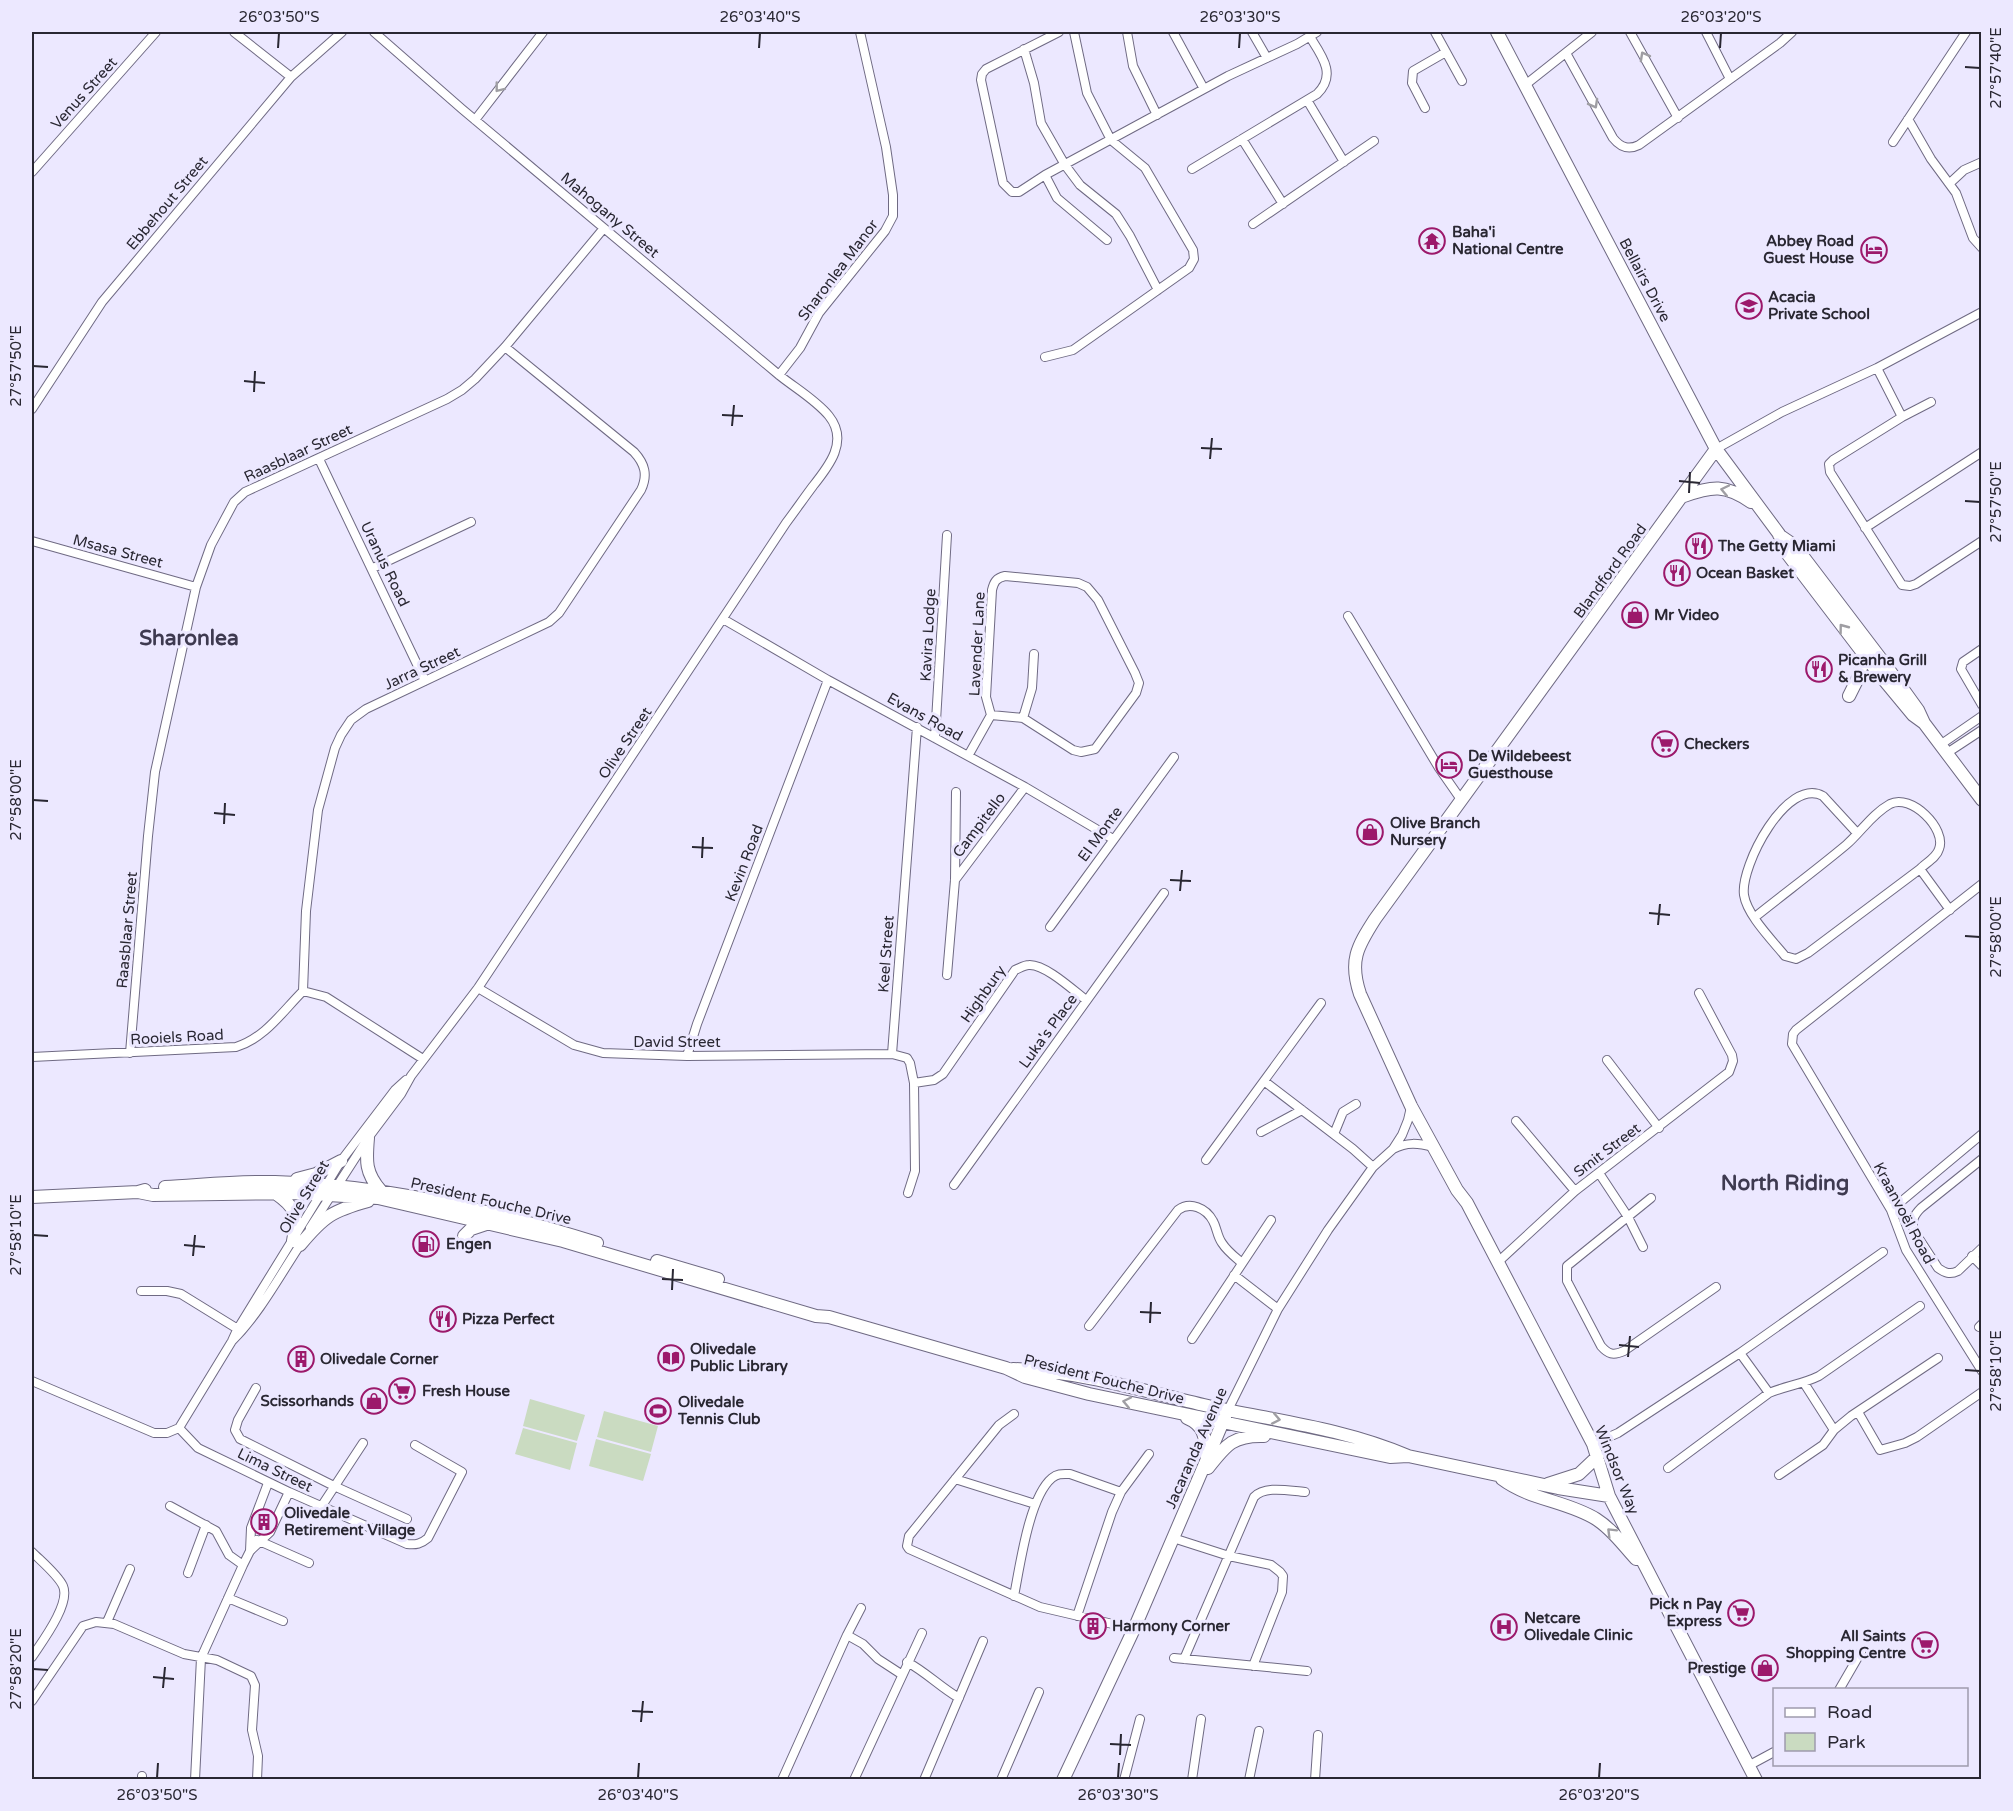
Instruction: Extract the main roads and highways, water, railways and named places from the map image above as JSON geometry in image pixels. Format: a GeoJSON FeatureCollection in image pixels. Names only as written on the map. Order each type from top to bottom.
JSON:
{"type":"FeatureCollection","features":[{"type":"Feature","properties":{"kind":"place","name":"Baha'i National Centre"},"geometry":{"type":"Point","coordinates":[1432,241]}},
{"type":"Feature","properties":{"kind":"place","name":"Abbey Road Guest House"},"geometry":{"type":"Point","coordinates":[1874,250]}},
{"type":"Feature","properties":{"kind":"place","name":"Acacia Private School"},"geometry":{"type":"Point","coordinates":[1749,306]}},
{"type":"Feature","properties":{"kind":"place","name":"The Getty Miami"},"geometry":{"type":"Point","coordinates":[1699,546]}},
{"type":"Feature","properties":{"kind":"place","name":"Ocean Basket"},"geometry":{"type":"Point","coordinates":[1677,573]}},
{"type":"Feature","properties":{"kind":"place","name":"Mr Video"},"geometry":{"type":"Point","coordinates":[1635,615]}},
{"type":"Feature","properties":{"kind":"place","name":"Picanha Grill & Brewery"},"geometry":{"type":"Point","coordinates":[1819,669]}},
{"type":"Feature","properties":{"kind":"place","name":"Checkers"},"geometry":{"type":"Point","coordinates":[1665,744]}},
{"type":"Feature","properties":{"kind":"place","name":"De Wildebeest Guesthouse"},"geometry":{"type":"Point","coordinates":[1449,765]}},
{"type":"Feature","properties":{"kind":"place","name":"Olive Branch Nursery"},"geometry":{"type":"Point","coordinates":[1370,832]}},
{"type":"Feature","properties":{"kind":"place","name":"Engen"},"geometry":{"type":"Point","coordinates":[426,1244]}},
{"type":"Feature","properties":{"kind":"place","name":"Pizza Perfect"},"geometry":{"type":"Point","coordinates":[443,1319]}},
{"type":"Feature","properties":{"kind":"place","name":"Olivedale Public Library"},"geometry":{"type":"Point","coordinates":[671,1358]}},
{"type":"Feature","properties":{"kind":"place","name":"Olivedale Corner"},"geometry":{"type":"Point","coordinates":[301,1359]}},
{"type":"Feature","properties":{"kind":"place","name":"Fresh House"},"geometry":{"type":"Point","coordinates":[402,1391]}},
{"type":"Feature","properties":{"kind":"place","name":"Scissorhands"},"geometry":{"type":"Point","coordinates":[374,1401]}},
{"type":"Feature","properties":{"kind":"place","name":"Olivedale Tennis Club"},"geometry":{"type":"Point","coordinates":[658,1411]}},
{"type":"Feature","properties":{"kind":"place","name":"Olivedale Retirement Village"},"geometry":{"type":"Point","coordinates":[264,1522]}},
{"type":"Feature","properties":{"kind":"place","name":"Pick n Pay Express"},"geometry":{"type":"Point","coordinates":[1741,1613]}},
{"type":"Feature","properties":{"kind":"place","name":"Harmony Corner"},"geometry":{"type":"Point","coordinates":[1093,1626]}},
{"type":"Feature","properties":{"kind":"place","name":"Netcare Olivedale Clinic"},"geometry":{"type":"Point","coordinates":[1504,1627]}},
{"type":"Feature","properties":{"kind":"place","name":"All Saints Shopping Centre"},"geometry":{"type":"Point","coordinates":[1925,1645]}},
{"type":"Feature","properties":{"kind":"place","name":"Prestige"},"geometry":{"type":"Point","coordinates":[1765,1668]}},
{"type":"Feature","properties":{"kind":"district","name":"Sharonlea"},"geometry":{"type":"Point","coordinates":[189,638]}},
{"type":"Feature","properties":{"kind":"district","name":"North Riding"},"geometry":{"type":"Point","coordinates":[1785,1183]}}]}
